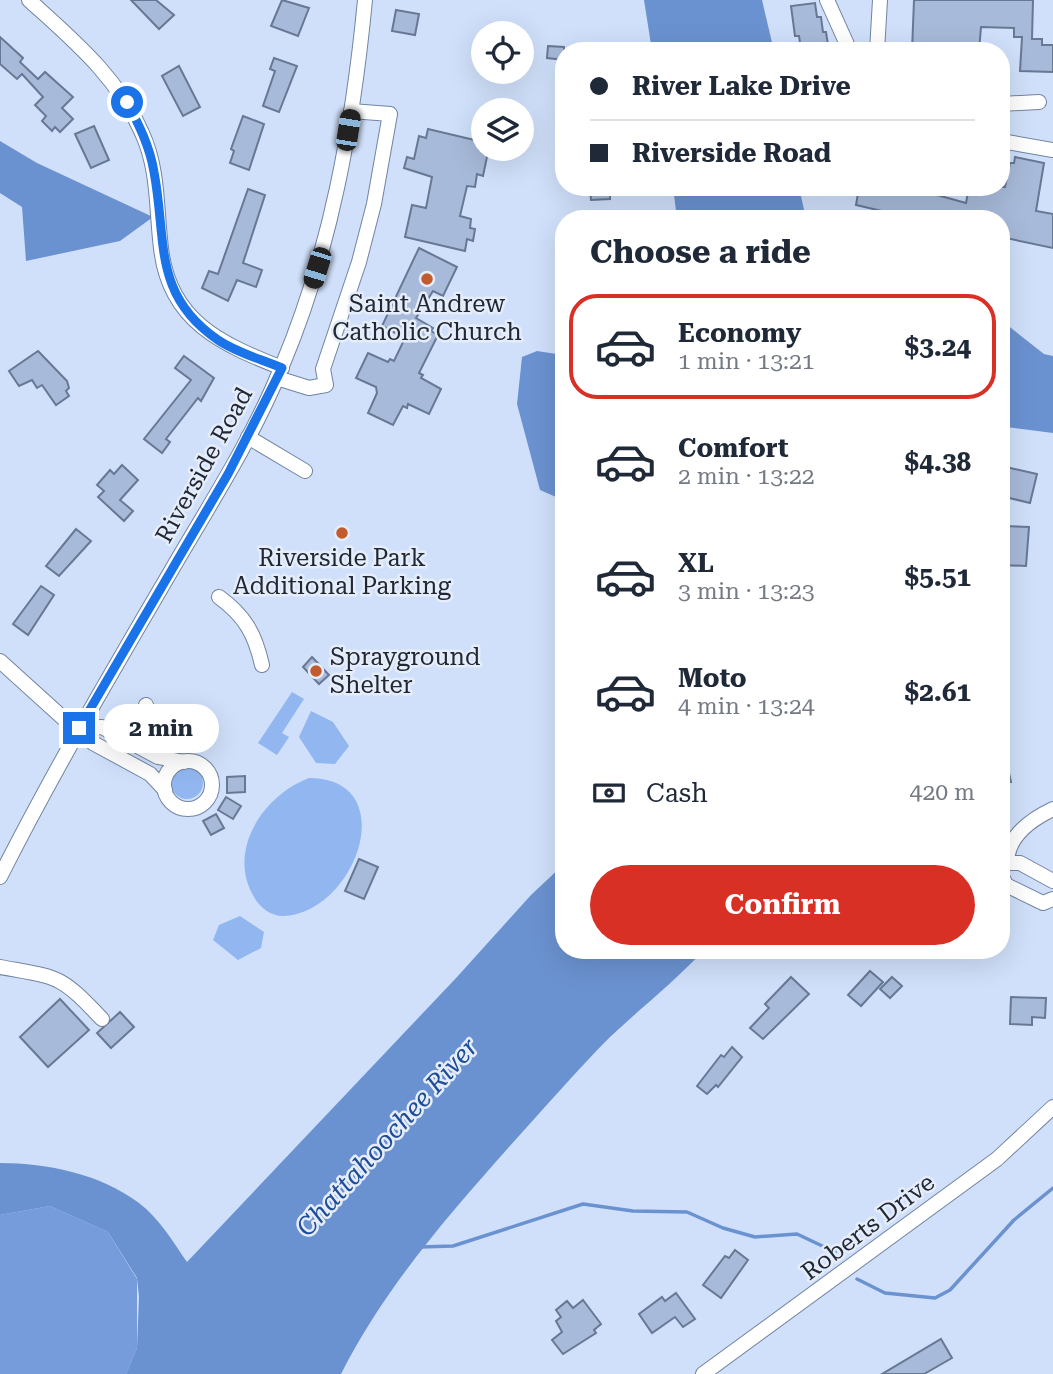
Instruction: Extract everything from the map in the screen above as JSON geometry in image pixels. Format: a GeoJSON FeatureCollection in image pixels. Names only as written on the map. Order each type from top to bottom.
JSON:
{"type":"FeatureCollection","features":[{"type":"Feature","properties":{"kind":"street"},"geometry":{"type":"LineString","coordinates":[[29,0],[90,56],[127,102],[143,134],[154,169],[165,270],[185,310],[220,342],[309,388],[326,385],[323,369],[359,262],[374,204],[390,114],[351,111]]}},
{"type":"Feature","properties":{"kind":"street","name":"Riverside Road"},"geometry":{"type":"LineString","coordinates":[[0,877],[79,728],[247,438],[279,373],[320,258],[340,177],[365,0]]}},
{"type":"Feature","properties":{"kind":"street"},"geometry":{"type":"LineString","coordinates":[[827,0],[846,42]]}},
{"type":"Feature","properties":{"kind":"street"},"geometry":{"type":"LineString","coordinates":[[878,42],[880,0]]}},
{"type":"Feature","properties":{"kind":"street"},"geometry":{"type":"LineString","coordinates":[[1010,104],[1039,102]]}},
{"type":"Feature","properties":{"kind":"street"},"geometry":{"type":"LineString","coordinates":[[1010,143],[1053,150]]}},
{"type":"Feature","properties":{"kind":"street"},"geometry":{"type":"LineString","coordinates":[[247,438],[305,471]]}},
{"type":"Feature","properties":{"kind":"street"},"geometry":{"type":"LineString","coordinates":[[219,597],[239,612],[262,665]]}},
{"type":"Feature","properties":{"kind":"street"},"geometry":{"type":"LineString","coordinates":[[0,661],[63,718],[79,728],[93,744],[155,777],[168,798],[179,807],[191,810],[207,801],[212,783],[210,774],[203,766],[158,757],[102,727],[79,728]]}},
{"type":"Feature","properties":{"kind":"street"},"geometry":{"type":"LineString","coordinates":[[146,705],[149,719],[156,727],[166,730],[177,728],[187,720]]}},
{"type":"Feature","properties":{"kind":"street"},"geometry":{"type":"LineString","coordinates":[[165,790],[167,773],[184,762]]}},
{"type":"Feature","properties":{"kind":"street"},"geometry":{"type":"LineString","coordinates":[[1010,847],[1033,818],[1053,808]]}},
{"type":"Feature","properties":{"kind":"street"},"geometry":{"type":"LineString","coordinates":[[1010,867],[1020,863],[1053,881]]}},
{"type":"Feature","properties":{"kind":"street"},"geometry":{"type":"LineString","coordinates":[[1010,887],[1043,903],[1053,899]]}},
{"type":"Feature","properties":{"kind":"street"},"geometry":{"type":"LineString","coordinates":[[0,967],[33,971],[60,980],[102,1019]]}},
{"type":"Feature","properties":{"kind":"street","name":"Roberts Drive"},"geometry":{"type":"LineString","coordinates":[[704,1374],[997,1159],[1053,1107]]}},
{"type":"Feature","properties":{"kind":"shaded area"},"geometry":{"type":"Polygon","coordinates":[[[292,692],[304,699],[282,733],[289,737],[277,755],[258,743],[292,692]]]}},
{"type":"Feature","properties":{"kind":"shaded area"},"geometry":{"type":"Polygon","coordinates":[[[311,711],[333,722],[349,746],[335,764],[316,763],[299,737],[311,711]]]}},
{"type":"Feature","properties":{"kind":"shaded area"},"geometry":{"type":"Polygon","coordinates":[[[187,767],[198,772],[203,783],[198,794],[187,799],[176,794],[171,783],[176,772],[187,767]]]}},
{"type":"Feature","properties":{"kind":"shaded area"},"geometry":{"type":"Polygon","coordinates":[[[309,778],[338,784],[355,799],[362,821],[359,846],[349,871],[332,893],[309,909],[283,916],[274,915],[259,905],[246,879],[244,861],[247,843],[254,826],[277,797],[309,778]]]}},
{"type":"Feature","properties":{"kind":"shaded area"},"geometry":{"type":"Polygon","coordinates":[[[240,916],[264,932],[261,948],[238,960],[213,940],[219,925],[240,916]]]}},
{"type":"Feature","properties":{"kind":"shaded area"},"geometry":{"type":"Polygon","coordinates":[[[50,1206],[108,1232],[137,1279],[137,1348],[126,1374],[0,1374],[0,1215],[50,1206]]]}},
{"type":"Feature","properties":{"kind":"water"},"geometry":{"type":"Polygon","coordinates":[[[644,0],[762,0],[772,42],[651,42],[644,0]]]}},
{"type":"Feature","properties":{"kind":"water"},"geometry":{"type":"Polygon","coordinates":[[[0,141],[37,163],[153,217],[120,241],[26,261],[22,207],[0,193],[0,141]]]}},
{"type":"Feature","properties":{"kind":"water"},"geometry":{"type":"Polygon","coordinates":[[[674,196],[801,196],[804,210],[676,210],[674,196]]]}},
{"type":"Feature","properties":{"kind":"water"},"geometry":{"type":"Polygon","coordinates":[[[1010,327],[1044,354],[1053,356],[1053,433],[1010,428],[1010,327]]]}},
{"type":"Feature","properties":{"kind":"water"},"geometry":{"type":"Polygon","coordinates":[[[537,351],[555,354],[555,497],[540,490],[517,404],[522,357],[537,351]]]}},
{"type":"Feature","properties":{"kind":"water","name":"Chattahoochee River"},"geometry":{"type":"Polygon","coordinates":[[[555,872],[555,959],[695,959],[597,1050],[462,1200],[396,1284],[341,1374],[126,1374],[137,1348],[137,1278],[108,1232],[50,1206],[0,1215],[0,1163],[36,1165],[73,1172],[124,1193],[153,1216],[187,1262],[555,872]]]}},
{"type":"Feature","properties":{"kind":"building"},"geometry":{"type":"Polygon","coordinates":[[[131,0],[156,0],[174,15],[159,29],[131,0]]]}},
{"type":"Feature","properties":{"kind":"building"},"geometry":{"type":"Polygon","coordinates":[[[282,0],[309,8],[298,36],[271,26],[282,0]]]}},
{"type":"Feature","properties":{"kind":"building"},"geometry":{"type":"Polygon","coordinates":[[[914,0],[1033,0],[1032,39],[1042,39],[1042,45],[1053,45],[1053,72],[1020,71],[1022,37],[1014,37],[1014,28],[981,27],[980,42],[912,42],[914,0]]]}},
{"type":"Feature","properties":{"kind":"building"},"geometry":{"type":"Polygon","coordinates":[[[815,3],[817,17],[821,17],[828,42],[800,42],[799,36],[795,36],[791,6],[815,3]]]}},
{"type":"Feature","properties":{"kind":"building"},"geometry":{"type":"Polygon","coordinates":[[[396,10],[419,14],[415,35],[392,31],[396,10]]]}},
{"type":"Feature","properties":{"kind":"building"},"geometry":{"type":"Polygon","coordinates":[[[0,37],[23,58],[20,62],[38,79],[45,72],[73,97],[62,108],[73,119],[60,132],[55,127],[52,131],[42,121],[46,116],[35,105],[43,97],[22,74],[17,79],[0,64],[0,37]]]}},
{"type":"Feature","properties":{"kind":"building"},"geometry":{"type":"Polygon","coordinates":[[[548,46],[555,46],[555,59],[547,58],[548,46]]]}},
{"type":"Feature","properties":{"kind":"building"},"geometry":{"type":"Polygon","coordinates":[[[274,58],[297,66],[279,112],[263,106],[275,71],[270,69],[274,58]]]}},
{"type":"Feature","properties":{"kind":"building"},"geometry":{"type":"Polygon","coordinates":[[[179,66],[200,107],[183,116],[162,76],[179,66]]]}},
{"type":"Feature","properties":{"kind":"building"},"geometry":{"type":"Polygon","coordinates":[[[243,116],[264,124],[249,170],[230,163],[234,151],[231,149],[243,116]]]}},
{"type":"Feature","properties":{"kind":"building"},"geometry":{"type":"Polygon","coordinates":[[[94,126],[109,160],[91,168],[75,134],[94,126]]]}},
{"type":"Feature","properties":{"kind":"building"},"geometry":{"type":"Polygon","coordinates":[[[428,129],[471,139],[471,161],[486,161],[483,176],[477,174],[475,187],[467,186],[460,216],[471,219],[470,228],[475,229],[473,241],[467,239],[465,251],[405,237],[412,205],[426,208],[432,177],[404,168],[407,157],[414,159],[419,136],[426,138],[428,129]]]}},
{"type":"Feature","properties":{"kind":"building"},"geometry":{"type":"Polygon","coordinates":[[[1015,157],[1044,163],[1036,211],[1053,214],[1053,248],[1010,239],[1010,210],[877,210],[856,205],[858,196],[941,196],[966,203],[967,196],[1010,196],[1010,163],[1014,163],[1015,157]]]}},
{"type":"Feature","properties":{"kind":"building"},"geometry":{"type":"Polygon","coordinates":[[[248,189],[265,195],[243,263],[262,270],[256,287],[237,280],[228,301],[202,288],[209,271],[218,274],[248,189]]]}},
{"type":"Feature","properties":{"kind":"building"},"geometry":{"type":"Polygon","coordinates":[[[591,196],[610,196],[610,199],[591,200],[591,196]]]}},
{"type":"Feature","properties":{"kind":"building"},"geometry":{"type":"Polygon","coordinates":[[[419,248],[457,267],[443,296],[433,291],[416,318],[433,328],[431,331],[438,335],[419,373],[423,375],[421,378],[441,389],[429,414],[408,404],[407,408],[403,406],[393,425],[368,413],[377,393],[376,387],[356,378],[368,353],[388,362],[390,359],[394,361],[405,338],[382,326],[419,248]]]}},
{"type":"Feature","properties":{"kind":"building"},"geometry":{"type":"Polygon","coordinates":[[[38,351],[67,381],[69,388],[66,391],[69,396],[56,405],[42,385],[37,388],[32,380],[19,386],[9,371],[38,351]]]}},
{"type":"Feature","properties":{"kind":"building"},"geometry":{"type":"Polygon","coordinates":[[[184,356],[214,378],[201,401],[198,398],[166,439],[170,442],[162,453],[144,439],[191,380],[175,368],[184,356]]]}},
{"type":"Feature","properties":{"kind":"building"},"geometry":{"type":"Polygon","coordinates":[[[122,465],[138,480],[120,500],[133,511],[124,521],[98,497],[104,491],[97,485],[110,470],[114,474],[122,465]]]}},
{"type":"Feature","properties":{"kind":"building"},"geometry":{"type":"Polygon","coordinates":[[[1010,468],[1037,474],[1030,503],[1010,498],[1010,468]]]}},
{"type":"Feature","properties":{"kind":"building"},"geometry":{"type":"Polygon","coordinates":[[[1010,526],[1029,527],[1026,566],[1010,565],[1010,526]]]}},
{"type":"Feature","properties":{"kind":"building"},"geometry":{"type":"Polygon","coordinates":[[[76,529],[91,541],[59,576],[46,566],[76,529]]]}},
{"type":"Feature","properties":{"kind":"building"},"geometry":{"type":"Polygon","coordinates":[[[41,586],[54,595],[28,635],[13,624],[41,586]]]}},
{"type":"Feature","properties":{"kind":"building","name":"Sprayground Shelter"},"geometry":{"type":"Polygon","coordinates":[[[312,657],[329,675],[319,684],[303,667],[312,657]]]}},
{"type":"Feature","properties":{"kind":"building"},"geometry":{"type":"Polygon","coordinates":[[[245,776],[245,792],[227,793],[227,777],[245,776]]]}},
{"type":"Feature","properties":{"kind":"building"},"geometry":{"type":"Polygon","coordinates":[[[226,797],[241,806],[233,819],[218,810],[226,797]]]}},
{"type":"Feature","properties":{"kind":"building"},"geometry":{"type":"Polygon","coordinates":[[[216,814],[224,828],[211,835],[203,821],[216,814]]]}},
{"type":"Feature","properties":{"kind":"building"},"geometry":{"type":"Polygon","coordinates":[[[359,859],[378,867],[364,899],[345,891],[359,859]]]}},
{"type":"Feature","properties":{"kind":"building"},"geometry":{"type":"Polygon","coordinates":[[[870,971],[883,982],[861,1006],[848,995],[870,971]]]}},
{"type":"Feature","properties":{"kind":"building"},"geometry":{"type":"Polygon","coordinates":[[[791,977],[809,994],[763,1039],[750,1028],[769,1008],[765,1004],[791,977]]]}},
{"type":"Feature","properties":{"kind":"building"},"geometry":{"type":"Polygon","coordinates":[[[892,977],[902,986],[890,998],[880,989],[892,977]]]}},
{"type":"Feature","properties":{"kind":"building"},"geometry":{"type":"Polygon","coordinates":[[[1011,997],[1046,998],[1045,1018],[1032,1017],[1032,1025],[1010,1024],[1011,997]]]}},
{"type":"Feature","properties":{"kind":"building"},"geometry":{"type":"Polygon","coordinates":[[[60,999],[89,1030],[48,1067],[20,1037],[60,999]]]}},
{"type":"Feature","properties":{"kind":"building"},"geometry":{"type":"Polygon","coordinates":[[[120,1012],[134,1027],[111,1048],[97,1033],[120,1012]]]}},
{"type":"Feature","properties":{"kind":"building"},"geometry":{"type":"Polygon","coordinates":[[[732,1047],[742,1057],[718,1087],[716,1085],[707,1094],[697,1086],[721,1055],[724,1057],[732,1047]]]}},
{"type":"Feature","properties":{"kind":"building"},"geometry":{"type":"Polygon","coordinates":[[[735,1250],[748,1260],[721,1298],[703,1285],[725,1256],[729,1258],[735,1250]]]}},
{"type":"Feature","properties":{"kind":"building"},"geometry":{"type":"Polygon","coordinates":[[[676,1293],[695,1319],[683,1327],[675,1317],[652,1333],[639,1314],[662,1297],[665,1301],[676,1293]]]}},
{"type":"Feature","properties":{"kind":"building"},"geometry":{"type":"Polygon","coordinates":[[[583,1300],[601,1324],[594,1330],[596,1333],[563,1354],[552,1340],[562,1332],[556,1321],[561,1317],[556,1310],[567,1301],[573,1308],[583,1300]]]}},
{"type":"Feature","properties":{"kind":"building"},"geometry":{"type":"Polygon","coordinates":[[[941,1339],[952,1358],[924,1374],[882,1374],[941,1339]]]}},
{"type":"Feature","properties":{"kind":"waterway"},"geometry":{"type":"LineString","coordinates":[[857,1279],[885,1293],[935,1298],[950,1290],[1014,1220],[1053,1188]]}},
{"type":"Feature","properties":{"kind":"waterway"},"geometry":{"type":"LineString","coordinates":[[420,1247],[453,1246],[583,1204],[633,1211],[687,1212],[723,1228],[755,1237],[797,1234],[835,1252]]}},
{"type":"Feature","properties":{"kind":"place","name":"Saint Andrew Catholic Church"},"geometry":{"type":"Point","coordinates":[427,279]}},
{"type":"Feature","properties":{"kind":"place","name":"Riverside Park Additional Parking"},"geometry":{"type":"Point","coordinates":[342,533]}},
{"type":"Feature","properties":{"kind":"place","name":"Sprayground Shelter"},"geometry":{"type":"Point","coordinates":[316,671]}},
{"type":"Feature","properties":{"kind":"route"},"geometry":{"type":"LineString","coordinates":[[79,728],[228,474],[282,368],[220,342],[201,328],[185,310],[173,290],[165,270],[161,248],[159,200],[154,169],[143,134],[127,102]]}}]}
